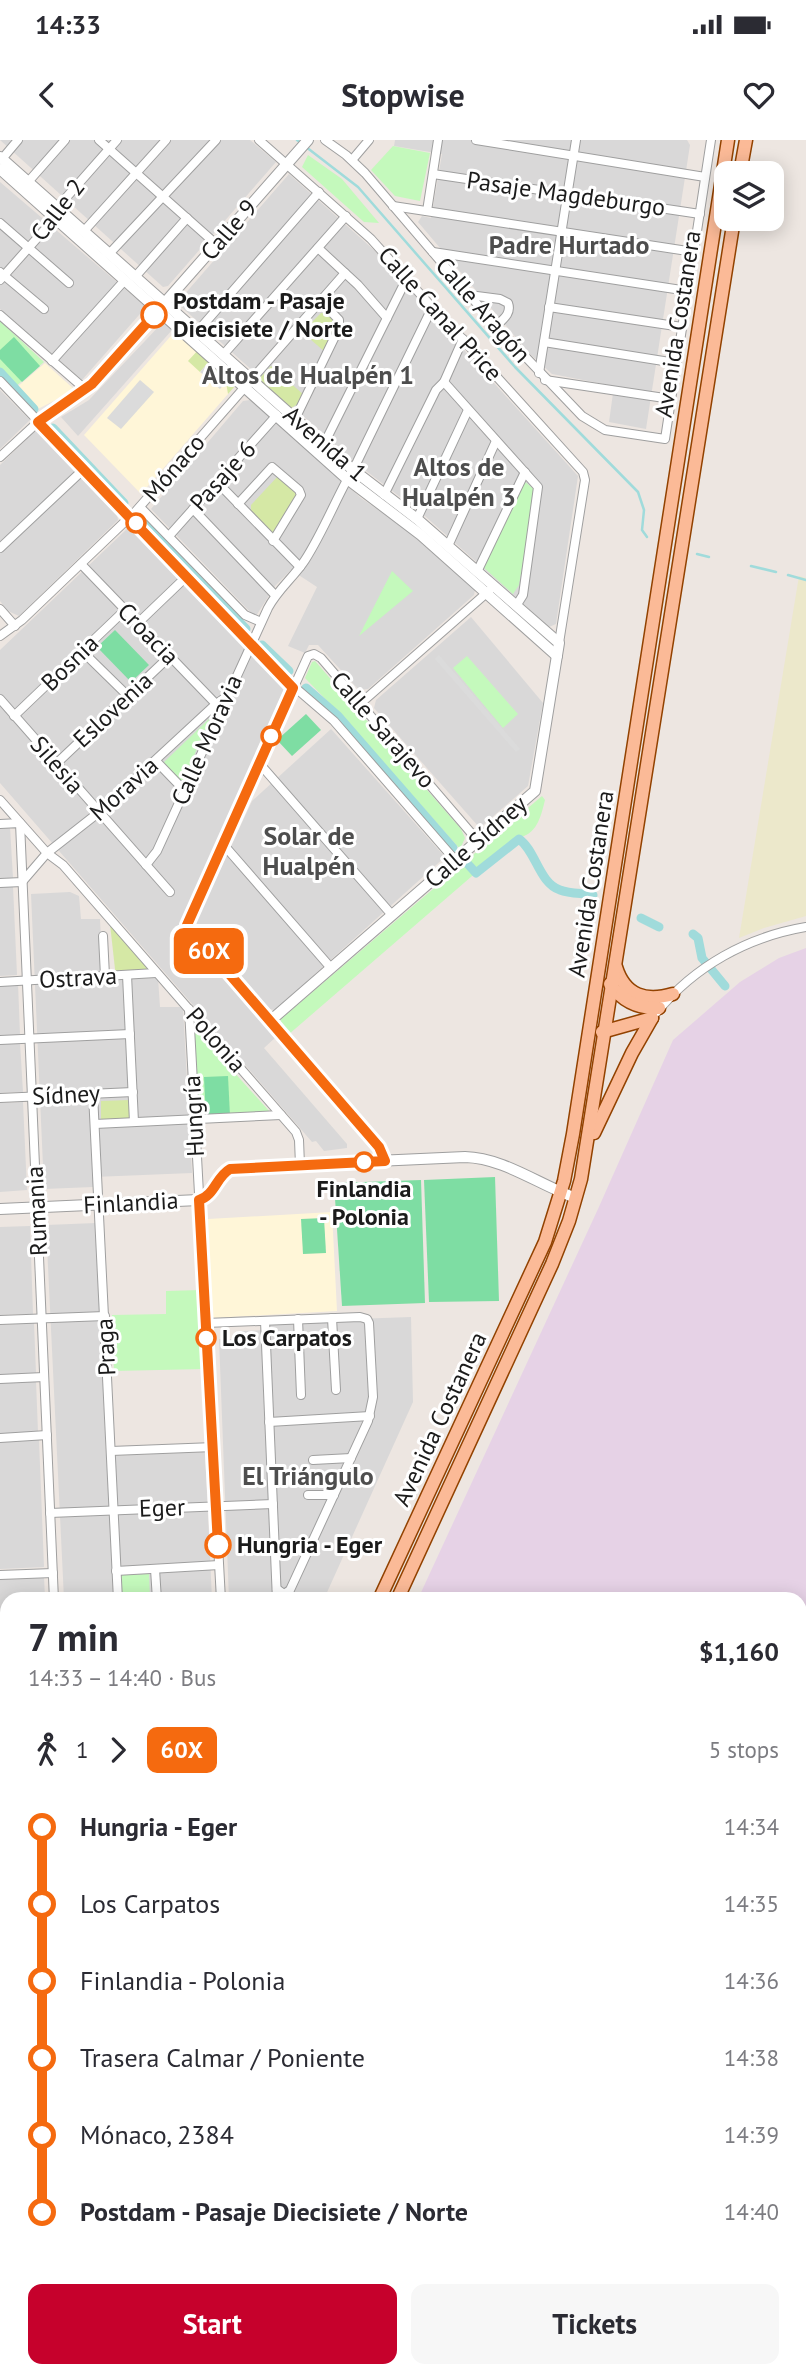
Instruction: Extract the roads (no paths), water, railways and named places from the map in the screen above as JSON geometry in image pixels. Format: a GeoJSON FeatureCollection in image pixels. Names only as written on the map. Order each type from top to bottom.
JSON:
{"type":"FeatureCollection","features":[{"type":"Feature","properties":{"kind":"main road","name":"Avenida Costanera"},"geometry":{"type":"LineString","coordinates":[[383,1592],[539,1254],[561,1193],[570,1156],[728,140]]}},
{"type":"Feature","properties":{"kind":"main road"},"geometry":{"type":"LineString","coordinates":[[734,140],[736,161]]}},
{"type":"Feature","properties":{"kind":"main road"},"geometry":{"type":"LineString","coordinates":[[740,161],[746,140]]}},
{"type":"Feature","properties":{"kind":"main road"},"geometry":{"type":"LineString","coordinates":[[708,272],[716,231]]}},
{"type":"Feature","properties":{"kind":"main road","name":"Avenida Costanera"},"geometry":{"type":"LineString","coordinates":[[401,1592],[552,1264],[576,1198],[612,1028],[612,988],[732,231]]}},
{"type":"Feature","properties":{"kind":"main road"},"geometry":{"type":"LineString","coordinates":[[601,961],[612,988],[632,1004],[655,1013]]}},
{"type":"Feature","properties":{"kind":"main road"},"geometry":{"type":"LineString","coordinates":[[616,966],[623,984],[635,994],[650,998],[673,994]]}},
{"type":"Feature","properties":{"kind":"main road"},"geometry":{"type":"LineString","coordinates":[[587,1048],[596,1036],[655,1013]]}},
{"type":"Feature","properties":{"kind":"main road"},"geometry":{"type":"LineString","coordinates":[[588,1145],[632,1053],[655,1013]]}},
{"type":"Feature","properties":{"kind":"main road"},"geometry":{"type":"LineString","coordinates":[[612,1028],[625,1030],[631,1038],[632,1053]]}},
{"type":"Feature","properties":{"kind":"street"},"geometry":{"type":"LineString","coordinates":[[1,162],[18,140]]}},
{"type":"Feature","properties":{"kind":"street"},"geometry":{"type":"LineString","coordinates":[[28,182],[65,140]]}},
{"type":"Feature","properties":{"kind":"street"},"geometry":{"type":"LineString","coordinates":[[99,140],[216,244]]}},
{"type":"Feature","properties":{"kind":"street","name":"Calle 2"},"geometry":{"type":"LineString","coordinates":[[1,276],[28,248],[117,140]]}},
{"type":"Feature","properties":{"kind":"street"},"geometry":{"type":"LineString","coordinates":[[84,231],[166,140]]}},
{"type":"Feature","properties":{"kind":"street"},"geometry":{"type":"LineString","coordinates":[[109,254],[216,140]]}},
{"type":"Feature","properties":{"kind":"street"},"geometry":{"type":"LineString","coordinates":[[259,140],[290,161]]}},
{"type":"Feature","properties":{"kind":"street","name":"Calle 9"},"geometry":{"type":"LineString","coordinates":[[38,422],[86,390],[308,140]]}},
{"type":"Feature","properties":{"kind":"street","name":"Calle Aragón"},"geometry":{"type":"LineString","coordinates":[[325,140],[352,160],[496,326],[582,416],[599,427],[665,439],[671,399]]}},
{"type":"Feature","properties":{"kind":"street"},"geometry":{"type":"LineString","coordinates":[[352,160],[369,140]]}},
{"type":"Feature","properties":{"kind":"street"},"geometry":{"type":"LineString","coordinates":[[427,211],[438,140]]}},
{"type":"Feature","properties":{"kind":"street"},"geometry":{"type":"LineString","coordinates":[[477,140],[705,177]]}},
{"type":"Feature","properties":{"kind":"street"},"geometry":{"type":"LineString","coordinates":[[539,373],[576,140]]}},
{"type":"Feature","properties":{"kind":"street"},"geometry":{"type":"LineString","coordinates":[[545,380],[671,399],[711,140]]}},
{"type":"Feature","properties":{"kind":"street","name":"Calle Canal Price"},"geometry":{"type":"LineString","coordinates":[[290,161],[319,192],[378,246],[584,474]]}},
{"type":"Feature","properties":{"kind":"street","name":"Avenida 1"},"geometry":{"type":"LineString","coordinates":[[1,162],[28,182],[56,213],[84,231],[109,254],[130,279]]}},
{"type":"Feature","properties":{"kind":"street","name":"Avenida 1"},"geometry":{"type":"LineString","coordinates":[[1,162],[248,383],[324,444],[349,473],[417,519],[477,572],[490,590],[516,606],[559,643]]}},
{"type":"Feature","properties":{"kind":"street","name":"Pasaje Magdeburgo"},"geometry":{"type":"LineString","coordinates":[[433,174],[699,214]]}},
{"type":"Feature","properties":{"kind":"street"},"geometry":{"type":"LineString","coordinates":[[197,332],[319,192]]}},
{"type":"Feature","properties":{"kind":"street"},"geometry":{"type":"LineString","coordinates":[[393,206],[694,252]]}},
{"type":"Feature","properties":{"kind":"street"},"geometry":{"type":"LineString","coordinates":[[223,355],[346,216]]}},
{"type":"Feature","properties":{"kind":"street"},"geometry":{"type":"LineString","coordinates":[[52,361],[187,218]]}},
{"type":"Feature","properties":{"kind":"street"},"geometry":{"type":"LineString","coordinates":[[0,223],[69,283]]}},
{"type":"Feature","properties":{"kind":"street"},"geometry":{"type":"LineString","coordinates":[[318,248],[387,318]]}},
{"type":"Feature","properties":{"kind":"street"},"geometry":{"type":"LineString","coordinates":[[433,252],[688,291]]}},
{"type":"Feature","properties":{"kind":"street","name":"Mónaco"},"geometry":{"type":"LineString","coordinates":[[0,636],[15,626],[141,507],[345,273]]}},
{"type":"Feature","properties":{"kind":"street"},"geometry":{"type":"LineString","coordinates":[[1,276],[44,309]]}},
{"type":"Feature","properties":{"kind":"street"},"geometry":{"type":"LineString","coordinates":[[324,444],[407,278]]}},
{"type":"Feature","properties":{"kind":"street"},"geometry":{"type":"LineString","coordinates":[[469,295],[508,303],[510,307],[507,315],[496,326]]}},
{"type":"Feature","properties":{"kind":"street"},"geometry":{"type":"LineString","coordinates":[[295,419],[340,326],[337,317],[321,300]]}},
{"type":"Feature","properties":{"kind":"street","name":"Avenida 1"},"geometry":{"type":"LineString","coordinates":[[162,307],[223,355],[277,415],[490,590],[557,656]]}},
{"type":"Feature","properties":{"kind":"street"},"geometry":{"type":"LineString","coordinates":[[549,307],[682,327]]}},
{"type":"Feature","properties":{"kind":"street","name":"Calle Moravia"},"geometry":{"type":"LineString","coordinates":[[146,865],[157,851],[261,622],[275,595],[300,566],[432,308]]}},
{"type":"Feature","properties":{"kind":"street"},"geometry":{"type":"LineString","coordinates":[[0,315],[86,390]]}},
{"type":"Feature","properties":{"kind":"street"},"geometry":{"type":"LineString","coordinates":[[384,495],[436,390],[444,382],[463,339]]}},
{"type":"Feature","properties":{"kind":"street"},"geometry":{"type":"LineString","coordinates":[[544,342],[676,363]]}},
{"type":"Feature","properties":{"kind":"street","name":"Calle Sarajevo"},"geometry":{"type":"LineString","coordinates":[[0,381],[293,688],[334,721],[456,860]]}},
{"type":"Feature","properties":{"kind":"street"},"geometry":{"type":"LineString","coordinates":[[444,382],[536,484],[538,490],[523,594],[516,606]]}},
{"type":"Feature","properties":{"kind":"street"},"geometry":{"type":"LineString","coordinates":[[417,519],[468,410]]}},
{"type":"Feature","properties":{"kind":"street","name":"Pasaje 6"},"geometry":{"type":"LineString","coordinates":[[169,536],[277,415]]}},
{"type":"Feature","properties":{"kind":"street"},"geometry":{"type":"LineString","coordinates":[[0,457],[38,422]]}},
{"type":"Feature","properties":{"kind":"street"},"geometry":{"type":"LineString","coordinates":[[448,546],[496,441]]}},
{"type":"Feature","properties":{"kind":"street"},"geometry":{"type":"LineString","coordinates":[[238,504],[272,467],[299,490],[301,495],[273,541]]}},
{"type":"Feature","properties":{"kind":"street"},"geometry":{"type":"LineString","coordinates":[[0,548],[83,468]]}},
{"type":"Feature","properties":{"kind":"street"},"geometry":{"type":"LineString","coordinates":[[477,572],[525,472]]}},
{"type":"Feature","properties":{"kind":"street","name":"Calle Sídney"},"geometry":{"type":"LineString","coordinates":[[270,1021],[536,789],[584,474]]}},
{"type":"Feature","properties":{"kind":"street"},"geometry":{"type":"LineString","coordinates":[[217,482],[300,566]]}},
{"type":"Feature","properties":{"kind":"street"},"geometry":{"type":"LineString","coordinates":[[141,507],[244,615],[261,622]]}},
{"type":"Feature","properties":{"kind":"street"},"geometry":{"type":"LineString","coordinates":[[193,509],[275,595]]}},
{"type":"Feature","properties":{"kind":"street","name":"Croacia"},"geometry":{"type":"LineString","coordinates":[[81,564],[216,704]]}},
{"type":"Feature","properties":{"kind":"street"},"geometry":{"type":"LineString","coordinates":[[138,623],[186,577]]}},
{"type":"Feature","properties":{"kind":"street"},"geometry":{"type":"LineString","coordinates":[[360,704],[490,590]]}},
{"type":"Feature","properties":{"kind":"street"},"geometry":{"type":"LineString","coordinates":[[0,609],[15,626]]}},
{"type":"Feature","properties":{"kind":"street","name":"Bosnia"},"geometry":{"type":"LineString","coordinates":[[15,716],[125,610]]}},
{"type":"Feature","properties":{"kind":"street"},"geometry":{"type":"LineString","coordinates":[[82,651],[128,696]]}},
{"type":"Feature","properties":{"kind":"street","name":"Calle Sarajevo"},"geometry":{"type":"LineString","coordinates":[[293,688],[308,656],[314,654],[478,841]]}},
{"type":"Feature","properties":{"kind":"street","name":"Eslovenia"},"geometry":{"type":"LineString","coordinates":[[56,764],[170,656]]}},
{"type":"Feature","properties":{"kind":"street"},"geometry":{"type":"LineString","coordinates":[[293,688],[187,925],[379,1147],[385,1161]]}},
{"type":"Feature","properties":{"kind":"street","name":"Moravia"},"geometry":{"type":"LineString","coordinates":[[22,882],[47,853],[98,813],[226,697]]}},
{"type":"Feature","properties":{"kind":"street","name":"Silesia"},"geometry":{"type":"LineString","coordinates":[[0,699],[170,892]]}},
{"type":"Feature","properties":{"kind":"street"},"geometry":{"type":"LineString","coordinates":[[156,761],[184,790]]}},
{"type":"Feature","properties":{"kind":"street"},"geometry":{"type":"LineString","coordinates":[[259,763],[392,915]]}},
{"type":"Feature","properties":{"kind":"street","name":"Polonia"},"geometry":{"type":"LineString","coordinates":[[0,800],[47,853],[63,865],[281,1115],[299,1137],[300,1165]]}},
{"type":"Feature","properties":{"kind":"street"},"geometry":{"type":"LineString","coordinates":[[0,824],[20,823]]}},
{"type":"Feature","properties":{"kind":"street","name":"Rumania"},"geometry":{"type":"LineString","coordinates":[[20,823],[54,1592]]}},
{"type":"Feature","properties":{"kind":"street"},"geometry":{"type":"LineString","coordinates":[[223,844],[331,968]]}},
{"type":"Feature","properties":{"kind":"street"},"geometry":{"type":"LineString","coordinates":[[0,883],[22,882]]}},
{"type":"Feature","properties":{"kind":"street"},"geometry":{"type":"LineString","coordinates":[[655,1013],[705,967],[732,951],[762,938],[806,927]]}},
{"type":"Feature","properties":{"kind":"street"},"geometry":{"type":"LineString","coordinates":[[103,936],[104,976]]}},
{"type":"Feature","properties":{"kind":"street","name":"Ostrava"},"geometry":{"type":"LineString","coordinates":[[0,982],[156,973]]}},
{"type":"Feature","properties":{"kind":"street"},"geometry":{"type":"LineString","coordinates":[[127,975],[134,1122]]}},
{"type":"Feature","properties":{"kind":"street","name":"Hungría"},"geometry":{"type":"LineString","coordinates":[[189,1009],[220,1592]]}},
{"type":"Feature","properties":{"kind":"street"},"geometry":{"type":"LineString","coordinates":[[0,1040],[130,1034]]}},
{"type":"Feature","properties":{"kind":"street","name":"Sídney"},"geometry":{"type":"LineString","coordinates":[[0,1098],[133,1092]]}},
{"type":"Feature","properties":{"kind":"street","name":"Praga"},"geometry":{"type":"LineString","coordinates":[[93,1094],[117,1592]]}},
{"type":"Feature","properties":{"kind":"street","name":"Sídney"},"geometry":{"type":"LineString","coordinates":[[95,1124],[281,1115]]}},
{"type":"Feature","properties":{"kind":"street","name":"Finlandia"},"geometry":{"type":"LineString","coordinates":[[0,1209],[199,1200],[210,1195],[219,1178],[230,1169],[480,1158],[576,1198]]}},
{"type":"Feature","properties":{"kind":"street"},"geometry":{"type":"LineString","coordinates":[[0,1320],[105,1316]]}},
{"type":"Feature","properties":{"kind":"street"},"geometry":{"type":"LineString","coordinates":[[206,1323],[360,1317],[367,1319],[370,1326],[373,1397],[370,1416],[287,1592]]}},
{"type":"Feature","properties":{"kind":"street"},"geometry":{"type":"LineString","coordinates":[[332,1318],[335,1390]]}},
{"type":"Feature","properties":{"kind":"street"},"geometry":{"type":"LineString","coordinates":[[298,1320],[301,1395]]}},
{"type":"Feature","properties":{"kind":"street"},"geometry":{"type":"LineString","coordinates":[[265,1321],[277,1592]]}},
{"type":"Feature","properties":{"kind":"street"},"geometry":{"type":"LineString","coordinates":[[0,1379],[44,1377]]}},
{"type":"Feature","properties":{"kind":"street"},"geometry":{"type":"LineString","coordinates":[[269,1422],[370,1416]]}},
{"type":"Feature","properties":{"kind":"street"},"geometry":{"type":"LineString","coordinates":[[0,1438],[47,1435]]}},
{"type":"Feature","properties":{"kind":"street"},"geometry":{"type":"LineString","coordinates":[[111,1451],[214,1447]]}},
{"type":"Feature","properties":{"kind":"street"},"geometry":{"type":"LineString","coordinates":[[313,1460],[351,1458]]}},
{"type":"Feature","properties":{"kind":"street"},"geometry":{"type":"LineString","coordinates":[[309,1495],[334,1495]]}},
{"type":"Feature","properties":{"kind":"street","name":"Eger"},"geometry":{"type":"LineString","coordinates":[[50,1513],[273,1504]]}},
{"type":"Feature","properties":{"kind":"street"},"geometry":{"type":"LineString","coordinates":[[116,1571],[219,1565]]}},
{"type":"Feature","properties":{"kind":"street"},"geometry":{"type":"LineString","coordinates":[[155,1569],[156,1592]]}},
{"type":"Feature","properties":{"kind":"street"},"geometry":{"type":"LineString","coordinates":[[0,1575],[53,1573]]}},
{"type":"Feature","properties":{"kind":"street"},"geometry":{"type":"LineString","coordinates":[[277,1589],[281,1592]]}},
{"type":"Feature","properties":{"kind":"waterway"},"geometry":{"type":"LineString","coordinates":[[297,140],[358,187],[515,367],[638,492],[644,510],[642,530],[647,537]]}},
{"type":"Feature","properties":{"kind":"waterway"},"geometry":{"type":"LineString","coordinates":[[0,372],[34,409]]}},
{"type":"Feature","properties":{"kind":"waterway"},"geometry":{"type":"LineString","coordinates":[[53,428],[124,503]]}},
{"type":"Feature","properties":{"kind":"waterway"},"geometry":{"type":"LineString","coordinates":[[142,522],[246,629]]}},
{"type":"Feature","properties":{"kind":"waterway"},"geometry":{"type":"LineString","coordinates":[[697,554],[709,557]]}},
{"type":"Feature","properties":{"kind":"waterway"},"geometry":{"type":"LineString","coordinates":[[751,566],[776,572]]}},
{"type":"Feature","properties":{"kind":"waterway"},"geometry":{"type":"LineString","coordinates":[[788,575],[806,580]]}},
{"type":"Feature","properties":{"kind":"waterway"},"geometry":{"type":"LineString","coordinates":[[262,645],[289,671]]}},
{"type":"Feature","properties":{"kind":"waterway"},"geometry":{"type":"LineString","coordinates":[[306,688],[338,716],[453,848]]}},
{"type":"Feature","properties":{"kind":"waterway"},"geometry":{"type":"LineString","coordinates":[[465,861],[476,873],[519,839],[553,886],[568,892],[593,895]]}},
{"type":"Feature","properties":{"kind":"waterway"},"geometry":{"type":"LineString","coordinates":[[641,918],[659,927]]}},
{"type":"Feature","properties":{"kind":"waterway"},"geometry":{"type":"LineString","coordinates":[[693,934],[698,938],[702,958],[725,986]]}},
{"type":"Feature","properties":{"kind":"place","name":"Postdam - Pasaje Diecisiete / Norte"},"geometry":{"type":"Point","coordinates":[154,315]}},
{"type":"Feature","properties":{"kind":"place","name":"Finlandia - Polonia"},"geometry":{"type":"Point","coordinates":[364,1162]}},
{"type":"Feature","properties":{"kind":"place","name":"Los Carpatos"},"geometry":{"type":"Point","coordinates":[206,1338]}},
{"type":"Feature","properties":{"kind":"place","name":"Hungria - Eger"},"geometry":{"type":"Point","coordinates":[218,1545]}},
{"type":"Feature","properties":{"kind":"district","name":"Padre Hurtado"},"geometry":{"type":"Point","coordinates":[569,245]}},
{"type":"Feature","properties":{"kind":"district","name":"Altos de Hualpén 1"},"geometry":{"type":"Point","coordinates":[308,375]}},
{"type":"Feature","properties":{"kind":"district","name":"Altos de Hualpén 3"},"geometry":{"type":"Point","coordinates":[459,482]}},
{"type":"Feature","properties":{"kind":"district","name":"Solar de Hualpén"},"geometry":{"type":"Point","coordinates":[309,851]}},
{"type":"Feature","properties":{"kind":"district","name":"El Triángulo"},"geometry":{"type":"Point","coordinates":[308,1476]}}]}
